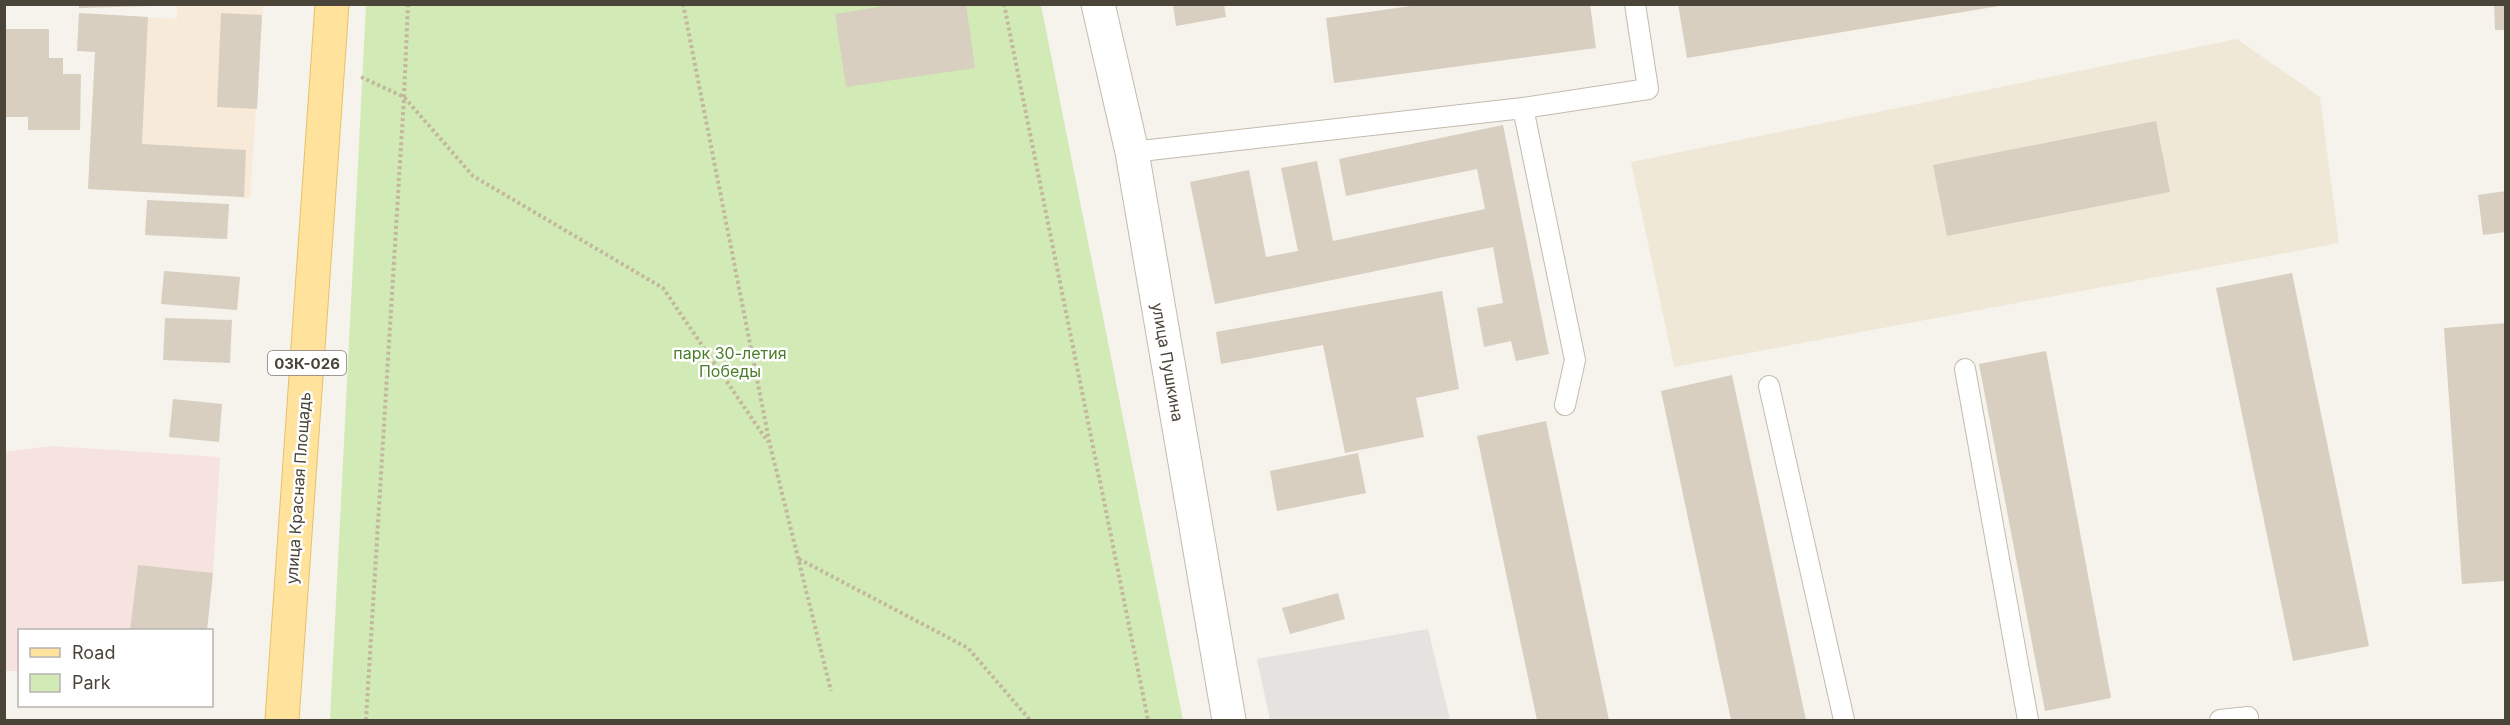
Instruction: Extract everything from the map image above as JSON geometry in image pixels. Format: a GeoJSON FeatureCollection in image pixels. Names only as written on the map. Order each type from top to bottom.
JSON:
{"type":"FeatureCollection","features":[{"type":"Feature","properties":{"kind":"main road","name":"улица Красная Площадь"},"geometry":{"type":"LineString","coordinates":[[282,720],[332,4]]}},
{"type":"Feature","properties":{"kind":"street","name":"улица Пушкина"},"geometry":{"type":"LineString","coordinates":[[1098,4],[1132,152],[1229,720]]}},
{"type":"Feature","properties":{"kind":"lane"},"geometry":{"type":"LineString","coordinates":[[1132,152],[1523,108],[1648,89],[1635,4]]}},
{"type":"Feature","properties":{"kind":"lane"},"geometry":{"type":"LineString","coordinates":[[1523,108],[1575,360],[1565,405]]}},
{"type":"Feature","properties":{"kind":"lane"},"geometry":{"type":"LineString","coordinates":[[1965,369],[2028,720]]}},
{"type":"Feature","properties":{"kind":"lane"},"geometry":{"type":"LineString","coordinates":[[1769,386],[1844,720]]}},
{"type":"Feature","properties":{"kind":"lane"},"geometry":{"type":"LineString","coordinates":[[2220,720],[2248,717],[2248,720]]}},
{"type":"Feature","properties":{"kind":"path"},"geometry":{"type":"LineString","coordinates":[[366,720],[408,4]]}},
{"type":"Feature","properties":{"kind":"path"},"geometry":{"type":"LineString","coordinates":[[683,4],[770,446],[831,691]]}},
{"type":"Feature","properties":{"kind":"path"},"geometry":{"type":"LineString","coordinates":[[1004,4],[1148,720]]}},
{"type":"Feature","properties":{"kind":"path"},"geometry":{"type":"LineString","coordinates":[[328,62],[404,97],[473,176],[663,288],[770,446]]}},
{"type":"Feature","properties":{"kind":"path"},"geometry":{"type":"LineString","coordinates":[[799,559],[968,648],[1030,720]]}},
{"type":"Feature","properties":{"kind":"shaded area"},"geometry":{"type":"Polygon","coordinates":[[[177,5],[263,5],[250,198],[88,189],[95,52],[77,51],[79,13],[177,19],[177,5]]]}},
{"type":"Feature","properties":{"kind":"shaded area"},"geometry":{"type":"Polygon","coordinates":[[[2237,39],[2320,97],[2339,243],[1674,367],[1631,162],[2237,39]]]}},
{"type":"Feature","properties":{"kind":"shaded area"},"geometry":{"type":"Polygon","coordinates":[[[51,446],[220,457],[207,629],[18,629],[18,671],[5,671],[4,452],[51,446]]]}},
{"type":"Feature","properties":{"kind":"shaded area"},"geometry":{"type":"Polygon","coordinates":[[[1428,629],[1450,720],[1270,720],[1257,659],[1428,629]]]}},
{"type":"Feature","properties":{"kind":"green space","name":"парк 30-летия Победы"},"geometry":{"type":"Polygon","coordinates":[[[366,5],[1041,5],[1183,720],[330,720],[366,5]]]}},
{"type":"Feature","properties":{"kind":"building"},"geometry":{"type":"Polygon","coordinates":[[[79,4],[150,4],[150,6],[79,8],[79,4]]]}},
{"type":"Feature","properties":{"kind":"building"},"geometry":{"type":"Polygon","coordinates":[[[898,4],[966,4],[975,68],[846,87],[835,14],[898,4]]]}},
{"type":"Feature","properties":{"kind":"building"},"geometry":{"type":"Polygon","coordinates":[[[1173,4],[1224,4],[1226,17],[1176,26],[1173,4]]]}},
{"type":"Feature","properties":{"kind":"building"},"geometry":{"type":"Polygon","coordinates":[[[1425,4],[1590,4],[1596,48],[1334,83],[1326,18],[1425,4]]]}},
{"type":"Feature","properties":{"kind":"building"},"geometry":{"type":"Polygon","coordinates":[[[1678,4],[1999,4],[1999,6],[1687,58],[1678,4]]]}},
{"type":"Feature","properties":{"kind":"building"},"geometry":{"type":"Polygon","coordinates":[[[2494,4],[2506,4],[2506,30],[2495,30],[2494,4]]]}},
{"type":"Feature","properties":{"kind":"building"},"geometry":{"type":"Polygon","coordinates":[[[79,13],[148,17],[142,144],[246,150],[244,197],[88,189],[95,52],[77,51],[79,13]]]}},
{"type":"Feature","properties":{"kind":"building"},"geometry":{"type":"Polygon","coordinates":[[[221,13],[262,15],[257,109],[217,107],[221,13]]]}},
{"type":"Feature","properties":{"kind":"building"},"geometry":{"type":"Polygon","coordinates":[[[4,29],[49,29],[49,58],[63,58],[63,74],[81,74],[80,130],[28,130],[28,117],[4,117],[4,29]]]}},
{"type":"Feature","properties":{"kind":"building"},"geometry":{"type":"Polygon","coordinates":[[[2156,121],[2170,192],[1947,236],[1933,165],[2156,121]]]}},
{"type":"Feature","properties":{"kind":"building"},"geometry":{"type":"Polygon","coordinates":[[[1503,125],[1549,354],[1516,361],[1511,341],[1484,347],[1477,308],[1503,303],[1493,247],[1215,304],[1190,182],[1249,170],[1266,257],[1298,251],[1281,168],[1317,161],[1333,241],[1485,209],[1477,169],[1346,196],[1339,159],[1503,125]]]}},
{"type":"Feature","properties":{"kind":"building"},"geometry":{"type":"Polygon","coordinates":[[[2506,191],[2506,232],[2483,235],[2478,195],[2506,191]]]}},
{"type":"Feature","properties":{"kind":"building"},"geometry":{"type":"Polygon","coordinates":[[[147,200],[229,204],[227,239],[145,235],[147,200]]]}},
{"type":"Feature","properties":{"kind":"building"},"geometry":{"type":"Polygon","coordinates":[[[164,271],[240,277],[237,310],[161,304],[164,271]]]}},
{"type":"Feature","properties":{"kind":"building"},"geometry":{"type":"Polygon","coordinates":[[[2292,273],[2369,646],[2293,661],[2216,288],[2292,273]]]}},
{"type":"Feature","properties":{"kind":"building"},"geometry":{"type":"Polygon","coordinates":[[[1442,291],[1459,389],[1416,398],[1424,437],[1345,453],[1323,345],[1221,364],[1216,332],[1442,291]]]}},
{"type":"Feature","properties":{"kind":"building"},"geometry":{"type":"Polygon","coordinates":[[[165,318],[232,320],[230,363],[163,360],[165,318]]]}},
{"type":"Feature","properties":{"kind":"building"},"geometry":{"type":"Polygon","coordinates":[[[2506,323],[2506,581],[2462,584],[2444,328],[2506,323]]]}},
{"type":"Feature","properties":{"kind":"building"},"geometry":{"type":"Polygon","coordinates":[[[2046,351],[2111,698],[2045,711],[1979,364],[2046,351]]]}},
{"type":"Feature","properties":{"kind":"building"},"geometry":{"type":"Polygon","coordinates":[[[1732,375],[1806,720],[1731,720],[1661,391],[1732,375]]]}},
{"type":"Feature","properties":{"kind":"building"},"geometry":{"type":"Polygon","coordinates":[[[173,399],[222,404],[219,442],[169,437],[173,399]]]}},
{"type":"Feature","properties":{"kind":"building"},"geometry":{"type":"Polygon","coordinates":[[[1546,421],[1609,720],[1537,720],[1477,436],[1546,421]]]}},
{"type":"Feature","properties":{"kind":"building"},"geometry":{"type":"Polygon","coordinates":[[[1358,453],[1366,493],[1277,511],[1270,471],[1358,453]]]}},
{"type":"Feature","properties":{"kind":"building"},"geometry":{"type":"Polygon","coordinates":[[[138,565],[213,573],[207,629],[130,629],[138,565]]]}},
{"type":"Feature","properties":{"kind":"building"},"geometry":{"type":"Polygon","coordinates":[[[1338,593],[1345,619],[1290,634],[1282,608],[1338,593]]]}}]}
